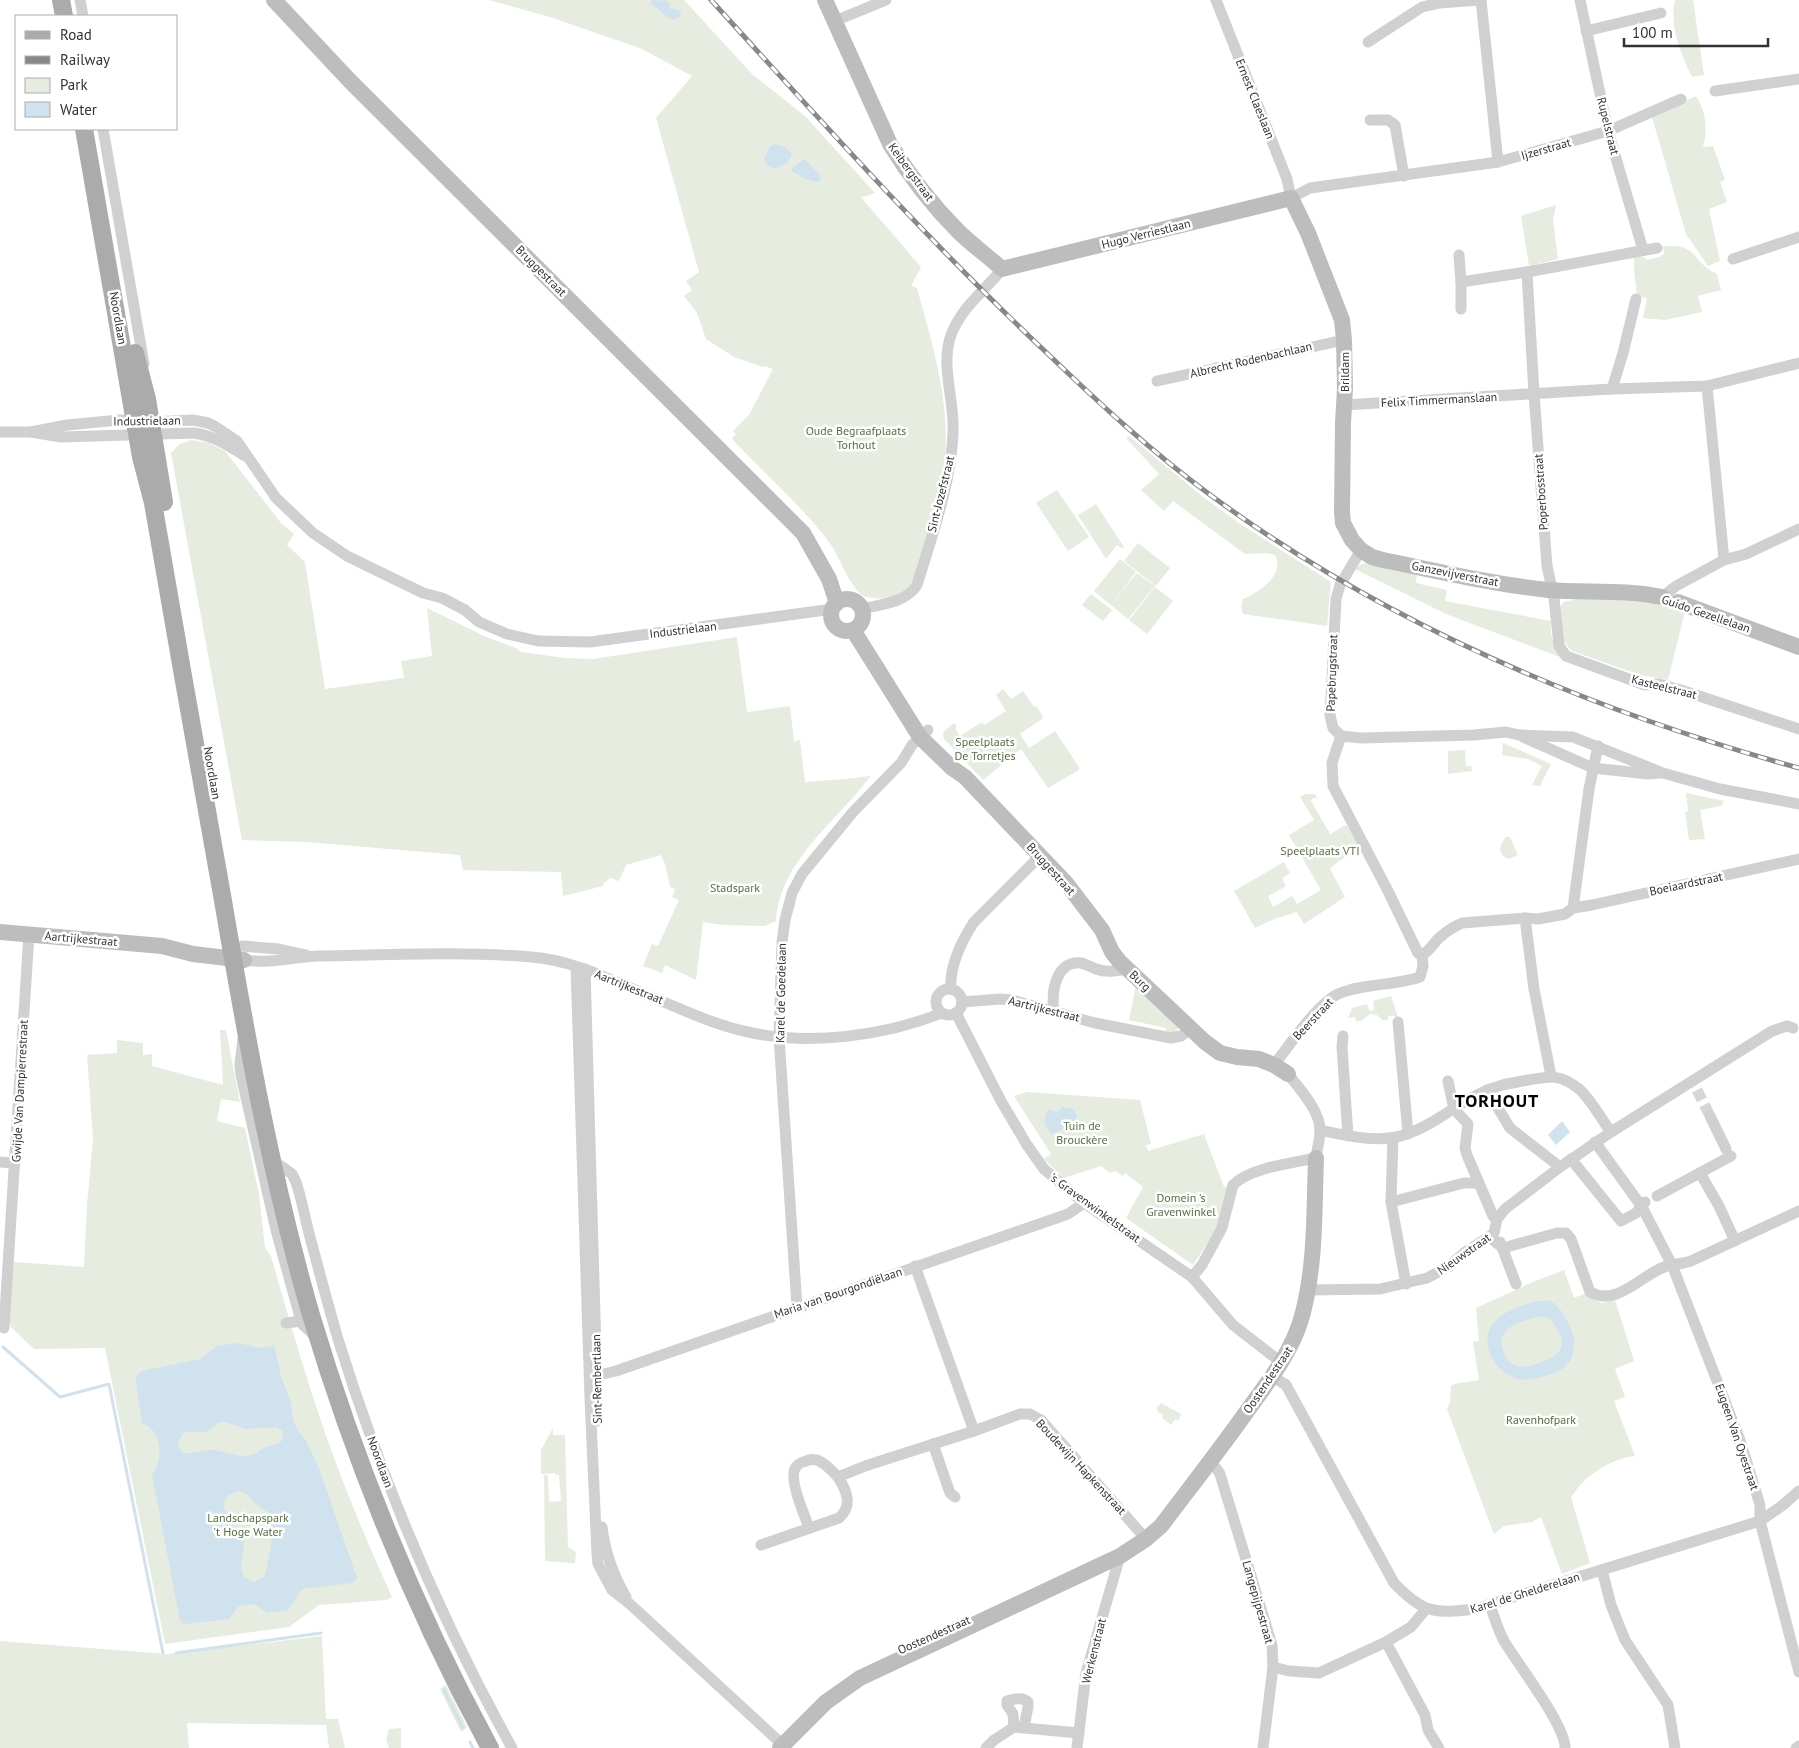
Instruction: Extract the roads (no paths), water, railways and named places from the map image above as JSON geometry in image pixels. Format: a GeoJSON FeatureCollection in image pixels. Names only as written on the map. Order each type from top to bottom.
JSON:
{"type":"FeatureCollection","features":[{"type":"Feature","properties":{"kind":"main road"},"geometry":{"type":"LineString","coordinates":[[61,0],[64,15]]}},
{"type":"Feature","properties":{"kind":"main road"},"geometry":{"type":"LineString","coordinates":[[73,0],[76,15]]}},
{"type":"Feature","properties":{"kind":"main road","name":"Noordlaan"},"geometry":{"type":"LineString","coordinates":[[84,130],[144,428],[237,953],[245,1027],[259,1103],[286,1220],[318,1338],[351,1438],[386,1531],[423,1616],[490,1748]]}},
{"type":"Feature","properties":{"kind":"main road","name":"Noordlaan"},"geometry":{"type":"LineString","coordinates":[[96,130],[142,381],[143,466],[153,503],[208,819],[281,1166],[332,1360],[368,1464],[434,1623],[498,1748]]}},
{"type":"Feature","properties":{"kind":"street"},"geometry":{"type":"LineString","coordinates":[[54,0],[57,15]]}},
{"type":"Feature","properties":{"kind":"street"},"geometry":{"type":"LineString","coordinates":[[80,0],[83,15]]}},
{"type":"Feature","properties":{"kind":"street","name":"Bruggestraat"},"geometry":{"type":"LineString","coordinates":[[274,0],[350,81],[803,533],[829,579],[839,604]]}},
{"type":"Feature","properties":{"kind":"street","name":"Keibergstraat"},"geometry":{"type":"LineString","coordinates":[[825,0],[890,144],[900,161],[952,226],[1002,269]]}},
{"type":"Feature","properties":{"kind":"street"},"geometry":{"type":"LineString","coordinates":[[835,21],[886,0]]}},
{"type":"Feature","properties":{"kind":"street","name":"Ernest Claeslaan"},"geometry":{"type":"LineString","coordinates":[[1216,0],[1287,179],[1291,198]]}},
{"type":"Feature","properties":{"kind":"street"},"geometry":{"type":"LineString","coordinates":[[1368,42],[1422,7],[1440,3],[1480,0],[1498,162]]}},
{"type":"Feature","properties":{"kind":"street","name":"Rupelstraat"},"geometry":{"type":"LineString","coordinates":[[1580,0],[1608,131],[1640,250]]}},
{"type":"Feature","properties":{"kind":"street"},"geometry":{"type":"LineString","coordinates":[[1586,31],[1660,13]]}},
{"type":"Feature","properties":{"kind":"street"},"geometry":{"type":"LineString","coordinates":[[1715,91],[1799,79]]}},
{"type":"Feature","properties":{"kind":"street","name":"Ijzerstraat"},"geometry":{"type":"LineString","coordinates":[[1291,198],[1310,188],[1498,162],[1608,131],[1681,99]]}},
{"type":"Feature","properties":{"kind":"street"},"geometry":{"type":"LineString","coordinates":[[1370,120],[1388,120],[1395,125],[1404,176]]}},
{"type":"Feature","properties":{"kind":"street","name":"Noordlaan"},"geometry":{"type":"LineString","coordinates":[[77,130],[82,160],[92,170]]}},
{"type":"Feature","properties":{"kind":"street","name":"Noordlaan"},"geometry":{"type":"LineString","coordinates":[[103,130],[144,357],[145,369],[142,381]]}},
{"type":"Feature","properties":{"kind":"street","name":"Hugo Verriestlaan"},"geometry":{"type":"LineString","coordinates":[[1002,269],[1291,198]]}},
{"type":"Feature","properties":{"kind":"street","name":"Brildam"},"geometry":{"type":"LineString","coordinates":[[1291,198],[1308,233],[1342,320],[1344,340],[1342,513],[1343,523],[1347,532],[1361,550]]}},
{"type":"Feature","properties":{"kind":"street"},"geometry":{"type":"LineString","coordinates":[[1733,259],[1799,236]]}},
{"type":"Feature","properties":{"kind":"street"},"geometry":{"type":"LineString","coordinates":[[1461,282],[1657,248]]}},
{"type":"Feature","properties":{"kind":"street"},"geometry":{"type":"LineString","coordinates":[[1459,255],[1461,309]]}},
{"type":"Feature","properties":{"kind":"street","name":"Sint-Jozefstraat"},"geometry":{"type":"LineString","coordinates":[[859,621],[905,597],[917,584],[950,469],[954,432],[947,364],[950,337],[964,309],[1002,269]]}},
{"type":"Feature","properties":{"kind":"street","name":"Poperbosstraat"},"geometry":{"type":"LineString","coordinates":[[1527,272],[1547,566],[1552,590]]}},
{"type":"Feature","properties":{"kind":"street"},"geometry":{"type":"LineString","coordinates":[[1612,389],[1636,300]]}},
{"type":"Feature","properties":{"kind":"street","name":"Albrecht Rodenbachlaan"},"geometry":{"type":"LineString","coordinates":[[1157,381],[1344,340]]}},
{"type":"Feature","properties":{"kind":"street"},"geometry":{"type":"LineString","coordinates":[[1534,394],[1707,386],[1799,363]]}},
{"type":"Feature","properties":{"kind":"street"},"geometry":{"type":"LineString","coordinates":[[1707,386],[1724,560]]}},
{"type":"Feature","properties":{"kind":"street","name":"Felix Timmermanslaan"},"geometry":{"type":"LineString","coordinates":[[1344,405],[1534,394]]}},
{"type":"Feature","properties":{"kind":"street","name":"Industrielaan"},"geometry":{"type":"LineString","coordinates":[[0,432],[32,432],[61,437],[144,428],[202,434],[222,441],[248,458],[276,498],[313,533],[347,556],[428,595],[442,598],[465,610],[479,622],[507,634],[533,640],[590,642],[839,604]]}},
{"type":"Feature","properties":{"kind":"street"},"geometry":{"type":"LineString","coordinates":[[1670,600],[1676,586],[1724,560],[1746,554],[1799,529]]}},
{"type":"Feature","properties":{"kind":"street","name":"Ganzevijverstraat"},"geometry":{"type":"LineString","coordinates":[[1361,550],[1372,557],[1383,560],[1523,587],[1552,590]]}},
{"type":"Feature","properties":{"kind":"street","name":"Papebrugstraat"},"geometry":{"type":"LineString","coordinates":[[1341,736],[1333,728],[1330,715],[1335,607],[1340,585],[1361,550]]}},
{"type":"Feature","properties":{"kind":"street","name":"Guido Gezellelaan"},"geometry":{"type":"LineString","coordinates":[[1552,590],[1628,592],[1670,600],[1799,647]]}},
{"type":"Feature","properties":{"kind":"street","name":"Kasteelstraat"},"geometry":{"type":"LineString","coordinates":[[1552,590],[1559,646],[1566,656],[1645,685],[1658,684],[1681,690],[1799,729]]}},
{"type":"Feature","properties":{"kind":"street"},"geometry":{"type":"LineString","coordinates":[[857,603],[859,621],[848,631],[837,627],[832,618],[839,604],[857,603]]}},
{"type":"Feature","properties":{"kind":"street","name":"Bruggestraat"},"geometry":{"type":"LineString","coordinates":[[859,621],[924,733],[952,768],[965,777],[1066,883],[1102,930],[1112,952],[1127,969]]}},
{"type":"Feature","properties":{"kind":"street"},"geometry":{"type":"LineString","coordinates":[[1422,955],[1418,953],[1333,786],[1332,763],[1341,736],[1361,738],[1474,735],[1506,732],[1519,735],[1573,737],[1663,773],[1720,788],[1799,804]]}},
{"type":"Feature","properties":{"kind":"street","name":"Karel de Goedelaan"},"geometry":{"type":"LineString","coordinates":[[798,1307],[779,1037],[784,920],[792,893],[802,874],[852,812],[902,762],[912,745],[924,733]]}},
{"type":"Feature","properties":{"kind":"street"},"geometry":{"type":"LineString","coordinates":[[1519,735],[1593,768],[1648,774],[1663,773]]}},
{"type":"Feature","properties":{"kind":"street"},"geometry":{"type":"LineString","coordinates":[[1573,908],[1593,768],[1598,746]]}},
{"type":"Feature","properties":{"kind":"street"},"geometry":{"type":"LineString","coordinates":[[951,989],[950,983],[957,956],[970,928],[1040,856]]}},
{"type":"Feature","properties":{"kind":"street","name":"Boeiaardstraat"},"geometry":{"type":"LineString","coordinates":[[1422,955],[1455,926],[1462,923],[1526,918],[1538,919],[1565,914],[1573,908],[1799,859]]}},
{"type":"Feature","properties":{"kind":"street"},"geometry":{"type":"LineString","coordinates":[[1526,918],[1534,989],[1551,1076]]}},
{"type":"Feature","properties":{"kind":"street","name":"Aartrijkestraat"},"geometry":{"type":"LineString","coordinates":[[0,932],[162,946],[194,954],[237,953],[279,949],[310,956],[453,955],[532,957],[581,968],[716,1024],[779,1037],[818,1038],[854,1035],[917,1022],[942,1013]]}},
{"type":"Feature","properties":{"kind":"street","name":"Gwijde Van Dampierrestraat"},"geometry":{"type":"LineString","coordinates":[[4,1328],[29,934]]}},
{"type":"Feature","properties":{"kind":"street","name":"Beerstraat"},"geometry":{"type":"LineString","coordinates":[[1274,1065],[1294,1037],[1337,994],[1420,977],[1423,966],[1422,955]]}},
{"type":"Feature","properties":{"kind":"street","name":"Burg"},"geometry":{"type":"LineString","coordinates":[[1054,1010],[1053,1002],[1057,979],[1061,970],[1071,964],[1082,963],[1098,970],[1111,972],[1127,969],[1220,1053],[1259,1059],[1274,1065],[1288,1074],[1302,1091],[1318,1117],[1320,1130]]}},
{"type":"Feature","properties":{"kind":"street","name":"Sint-Rembertlaan"},"geometry":{"type":"LineString","coordinates":[[581,968],[593,1377],[598,1505],[605,1545],[604,1562],[630,1605],[777,1745]]}},
{"type":"Feature","properties":{"kind":"street"},"geometry":{"type":"LineString","coordinates":[[951,989],[959,993],[962,1002],[960,1010],[950,1015],[942,1013],[937,1006],[937,997],[943,990],[951,989]]}},
{"type":"Feature","properties":{"kind":"street","name":"Aartrijkestraat"},"geometry":{"type":"LineString","coordinates":[[962,1002],[1012,1000],[1054,1010],[1095,1023],[1171,1038],[1182,1036],[1191,1028]]}},
{"type":"Feature","properties":{"kind":"street","name":"'s Gravenwinkelstraat"},"geometry":{"type":"LineString","coordinates":[[956,1013],[1001,1101],[1027,1145],[1044,1169],[1084,1203],[1192,1277],[1233,1325],[1277,1370]]}},
{"type":"Feature","properties":{"kind":"street"},"geometry":{"type":"LineString","coordinates":[[1398,1022],[1408,1134]]}},
{"type":"Feature","properties":{"kind":"street","name":"Nieuwstraat"},"geometry":{"type":"LineString","coordinates":[[1307,1290],[1380,1289],[1427,1278],[1491,1235],[1497,1219],[1505,1210],[1595,1142],[1694,1086],[1772,1032],[1787,1026],[1797,1026]]}},
{"type":"Feature","properties":{"kind":"street","name":"Noordlaan"},"geometry":{"type":"LineString","coordinates":[[245,1027],[240,1056],[241,1076],[276,1230],[301,1321],[318,1338]]}},
{"type":"Feature","properties":{"kind":"street"},"geometry":{"type":"LineString","coordinates":[[1343,1036],[1348,1136]]}},
{"type":"Feature","properties":{"kind":"street"},"geometry":{"type":"LineString","coordinates":[[1320,1130],[1348,1136],[1394,1138],[1408,1134],[1487,1090],[1500,1085],[1551,1076],[1565,1080],[1580,1089],[1611,1132]]}},
{"type":"Feature","properties":{"kind":"street"},"geometry":{"type":"LineString","coordinates":[[1448,1082],[1454,1108],[1468,1124],[1466,1155],[1477,1183],[1493,1216],[1497,1219]]}},
{"type":"Feature","properties":{"kind":"street"},"geometry":{"type":"LineString","coordinates":[[1487,1090],[1514,1132],[1560,1167]]}},
{"type":"Feature","properties":{"kind":"street"},"geometry":{"type":"LineString","coordinates":[[1657,1196],[1700,1173],[1728,1153],[1710,1116]]}},
{"type":"Feature","properties":{"kind":"street","name":"Oostendestraat"},"geometry":{"type":"LineString","coordinates":[[777,1745],[826,1702],[860,1678],[1120,1556],[1146,1539],[1161,1526],[1210,1463],[1277,1370],[1294,1340],[1302,1316],[1307,1290],[1314,1232],[1316,1158],[1320,1130]]}},
{"type":"Feature","properties":{"kind":"street"},"geometry":{"type":"LineString","coordinates":[[1394,1138],[1391,1202],[1406,1284]]}},
{"type":"Feature","properties":{"kind":"street","name":"Eugeen Van Oyestraat"},"geometry":{"type":"LineString","coordinates":[[1595,1142],[1644,1204],[1672,1265],[1740,1440],[1760,1505],[1760,1521],[1799,1672]]}},
{"type":"Feature","properties":{"kind":"street"},"geometry":{"type":"LineString","coordinates":[[1192,1277],[1202,1265],[1222,1228],[1233,1185],[1237,1180],[1267,1168],[1316,1158]]}},
{"type":"Feature","properties":{"kind":"street"},"geometry":{"type":"LineString","coordinates":[[1571,1159],[1620,1221],[1636,1213],[1644,1204]]}},
{"type":"Feature","properties":{"kind":"street"},"geometry":{"type":"LineString","coordinates":[[0,1162],[15,1163]]}},
{"type":"Feature","properties":{"kind":"street","name":"Noordlaan"},"geometry":{"type":"LineString","coordinates":[[281,1166],[292,1174],[296,1182],[316,1262],[340,1345],[394,1499],[451,1630],[512,1748]]}},
{"type":"Feature","properties":{"kind":"street"},"geometry":{"type":"LineString","coordinates":[[1700,1173],[1720,1206],[1735,1241]]}},
{"type":"Feature","properties":{"kind":"street"},"geometry":{"type":"LineString","coordinates":[[1391,1202],[1464,1183],[1477,1183]]}},
{"type":"Feature","properties":{"kind":"street","name":"Maria van Bourgondiëlaan"},"geometry":{"type":"LineString","coordinates":[[593,1377],[1068,1214],[1084,1203]]}},
{"type":"Feature","properties":{"kind":"street"},"geometry":{"type":"LineString","coordinates":[[1503,1248],[1557,1233],[1566,1233],[1571,1239],[1590,1292],[1598,1296],[1608,1296],[1621,1292],[1663,1267],[1691,1261],[1799,1211]]}},
{"type":"Feature","properties":{"kind":"street"},"geometry":{"type":"LineString","coordinates":[[1491,1235],[1503,1248],[1516,1284]]}},
{"type":"Feature","properties":{"kind":"street"},"geometry":{"type":"LineString","coordinates":[[916,1266],[974,1431]]}},
{"type":"Feature","properties":{"kind":"street"},"geometry":{"type":"LineString","coordinates":[[286,1323],[301,1321]]}},
{"type":"Feature","properties":{"kind":"street","name":"Karel de Ghelderelaan"},"geometry":{"type":"LineString","coordinates":[[1277,1370],[1394,1583],[1409,1598],[1426,1609],[1446,1613],[1475,1609],[1760,1521],[1799,1491]]}},
{"type":"Feature","properties":{"kind":"street","name":"Boudewijn Hapkenstraat"},"geometry":{"type":"LineString","coordinates":[[838,1477],[865,1466],[1020,1414],[1030,1414],[1042,1420],[1146,1539]]}},
{"type":"Feature","properties":{"kind":"street"},"geometry":{"type":"LineString","coordinates":[[933,1444],[950,1493],[955,1497]]}},
{"type":"Feature","properties":{"kind":"street"},"geometry":{"type":"LineString","coordinates":[[761,1545],[839,1518],[845,1513],[848,1507],[848,1499],[838,1477],[819,1460],[810,1459],[802,1462],[795,1468],[793,1476],[809,1527]]}},
{"type":"Feature","properties":{"kind":"street","name":"Langepijpestraat"},"geometry":{"type":"LineString","coordinates":[[1210,1463],[1220,1474],[1272,1645],[1273,1667],[1263,1748]]}},
{"type":"Feature","properties":{"kind":"street","name":"Werkenstraat"},"geometry":{"type":"LineString","coordinates":[[1077,1748],[1086,1673],[1120,1556]]}},
{"type":"Feature","properties":{"kind":"street"},"geometry":{"type":"LineString","coordinates":[[1602,1570],[1611,1605],[1625,1640],[1668,1705],[1675,1748]]}},
{"type":"Feature","properties":{"kind":"street"},"geometry":{"type":"LineString","coordinates":[[1490,1604],[1503,1639],[1554,1717],[1565,1742],[1565,1748]]}},
{"type":"Feature","properties":{"kind":"street"},"geometry":{"type":"LineString","coordinates":[[1273,1667],[1289,1671],[1320,1673],[1386,1642],[1411,1627],[1426,1609]]}},
{"type":"Feature","properties":{"kind":"street"},"geometry":{"type":"LineString","coordinates":[[1386,1642],[1425,1715],[1428,1730],[1439,1748]]}},
{"type":"Feature","properties":{"kind":"street"},"geometry":{"type":"LineString","coordinates":[[986,1748],[994,1740],[1019,1727],[1079,1733]]}},
{"type":"Feature","properties":{"kind":"water"},"geometry":{"type":"Polygon","coordinates":[[[653,0],[667,1],[670,4],[670,8],[681,11],[680,15],[672,20],[650,3],[653,0]]]}},
{"type":"Feature","properties":{"kind":"water"},"geometry":{"type":"Polygon","coordinates":[[[774,144],[787,149],[792,155],[787,163],[775,169],[766,165],[764,158],[769,148],[774,144]]]}},
{"type":"Feature","properties":{"kind":"water"},"geometry":{"type":"Polygon","coordinates":[[[805,159],[820,175],[821,179],[818,182],[805,179],[792,171],[792,168],[805,159]]]}},
{"type":"Feature","properties":{"kind":"water"},"geometry":{"type":"Polygon","coordinates":[[[1063,1107],[1074,1109],[1077,1116],[1075,1125],[1051,1134],[1045,1122],[1046,1113],[1048,1110],[1057,1112],[1063,1107]]]}},
{"type":"Feature","properties":{"kind":"water"},"geometry":{"type":"Polygon","coordinates":[[[1562,1121],[1570,1132],[1556,1145],[1548,1135],[1562,1121]]]}},
{"type":"Feature","properties":{"kind":"water"},"geometry":{"type":"Polygon","coordinates":[[[1538,1301],[1550,1301],[1558,1307],[1571,1329],[1574,1339],[1574,1350],[1570,1361],[1559,1371],[1534,1379],[1518,1379],[1503,1371],[1492,1358],[1487,1341],[1488,1333],[1492,1325],[1501,1316],[1513,1309],[1538,1301]],[[1546,1317],[1528,1319],[1512,1326],[1506,1331],[1501,1344],[1507,1359],[1511,1363],[1525,1367],[1543,1362],[1558,1352],[1562,1343],[1561,1336],[1550,1319],[1546,1317]]]}},
{"type":"Feature","properties":{"kind":"water"},"geometry":{"type":"Polygon","coordinates":[[[238,1343],[260,1348],[274,1345],[281,1376],[291,1403],[293,1420],[319,1468],[357,1578],[352,1583],[302,1589],[288,1610],[267,1613],[255,1604],[239,1606],[229,1619],[184,1624],[180,1621],[152,1475],[158,1461],[158,1439],[149,1427],[142,1423],[136,1381],[137,1375],[142,1371],[200,1359],[217,1346],[238,1343]],[[225,1422],[218,1423],[206,1432],[184,1432],[178,1442],[180,1449],[186,1453],[210,1450],[247,1456],[277,1444],[283,1439],[282,1431],[277,1427],[245,1429],[225,1422]],[[238,1491],[229,1495],[224,1507],[244,1542],[241,1569],[244,1577],[255,1582],[264,1577],[266,1571],[273,1521],[269,1513],[254,1503],[249,1495],[238,1491]]]}},
{"type":"Feature","properties":{"kind":"waterway"},"geometry":{"type":"LineString","coordinates":[[3,1347],[60,1397],[109,1384],[163,1653]]}},
{"type":"Feature","properties":{"kind":"waterway"},"geometry":{"type":"LineString","coordinates":[[176,1653],[321,1633]]}},
{"type":"Feature","properties":{"kind":"waterway"},"geometry":{"type":"LineString","coordinates":[[444,1690],[463,1728]]}},
{"type":"Feature","properties":{"kind":"waterway"},"geometry":{"type":"LineString","coordinates":[[470,1742],[473,1748]]}},
{"type":"Feature","properties":{"kind":"tunnel"},"geometry":{"type":"LineString","coordinates":[[1697,1090],[1710,1116]]}},
{"type":"Feature","properties":{"kind":"railway"},"geometry":{"type":"LineString","coordinates":[[711,0],[877,181],[1005,313],[1127,427],[1209,494],[1276,541],[1346,584],[1418,623],[1491,658],[1566,690],[1643,719],[1799,768]]}},
{"type":"Feature","properties":{"kind":"district","name":"TORHOUT"},"geometry":{"type":"Point","coordinates":[1497,1101]}},
{"type":"Feature","properties":{"kind":"park label","name":"Oude Begraafplaats Torhout"},"geometry":{"type":"Point","coordinates":[856,438]}},
{"type":"Feature","properties":{"kind":"park label","name":"Speelplaats De Torretjes"},"geometry":{"type":"Point","coordinates":[985,749]}},
{"type":"Feature","properties":{"kind":"park label","name":"Speelplaats VTI"},"geometry":{"type":"Point","coordinates":[1320,851]}},
{"type":"Feature","properties":{"kind":"park label","name":"Stadspark"},"geometry":{"type":"Point","coordinates":[735,888]}},
{"type":"Feature","properties":{"kind":"park label","name":"Tuin de Brouckère"},"geometry":{"type":"Point","coordinates":[1082,1133]}},
{"type":"Feature","properties":{"kind":"park label","name":"Domein 's Gravenwinkel"},"geometry":{"type":"Point","coordinates":[1181,1205]}},
{"type":"Feature","properties":{"kind":"park label","name":"Ravenhofpark"},"geometry":{"type":"Point","coordinates":[1541,1420]}},
{"type":"Feature","properties":{"kind":"park label","name":"Landschapspark 't Hoge Water"},"geometry":{"type":"Point","coordinates":[248,1525]}}]}
